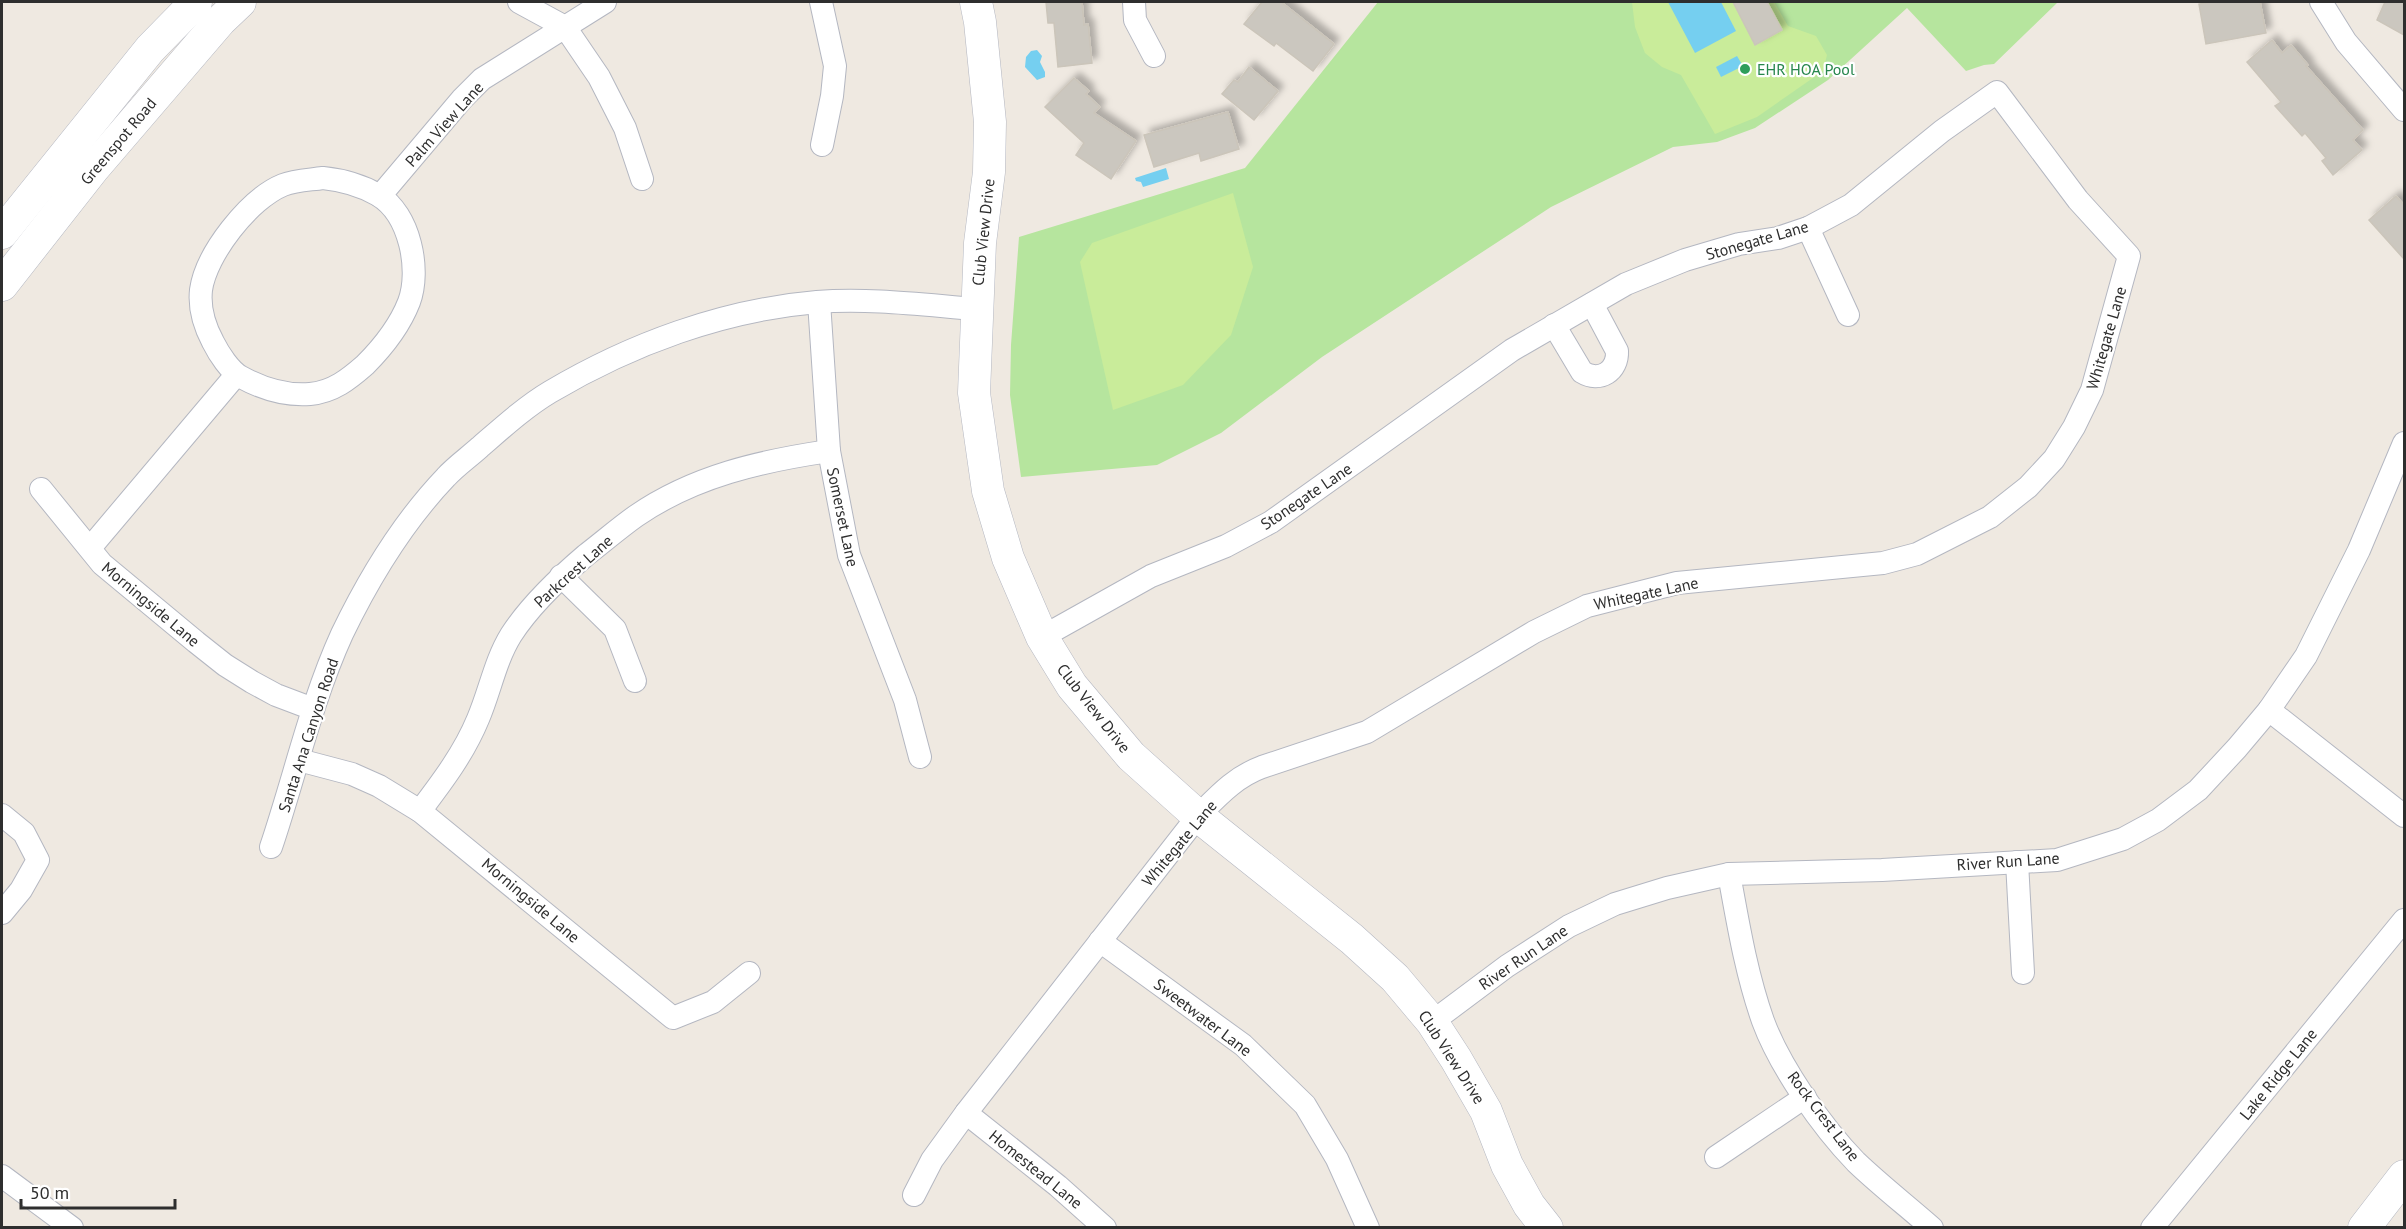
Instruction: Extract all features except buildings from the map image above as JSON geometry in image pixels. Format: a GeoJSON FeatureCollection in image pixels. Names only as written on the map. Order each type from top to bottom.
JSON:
{"type":"FeatureCollection","features":[{"type":"Feature","properties":{"kind":"street","name":"Greenspot Road"},"geometry":{"type":"LineString","coordinates":[[2,233],[150,49],[196,2]]}},
{"type":"Feature","properties":{"kind":"street","name":"Greenspot Road"},"geometry":{"type":"LineString","coordinates":[[2,285],[93,169],[220,21],[240,2]]}},
{"type":"Feature","properties":{"kind":"street"},"geometry":{"type":"LineString","coordinates":[[519,2],[565,27],[599,77],[625,128],[642,179]]}},
{"type":"Feature","properties":{"kind":"street","name":"Palm View Lane"},"geometry":{"type":"LineString","coordinates":[[380,196],[462,99],[482,79],[605,2]]}},
{"type":"Feature","properties":{"kind":"street"},"geometry":{"type":"LineString","coordinates":[[821,2],[835,66],[832,96],[822,145]]}},
{"type":"Feature","properties":{"kind":"street","name":"Club View Drive"},"geometry":{"type":"LineString","coordinates":[[976,2],[990,122],[990,172],[980,243],[974,393],[988,491],[1008,558],[1042,637],[1072,686],[1131,756],[1198,816],[1352,939],[1395,978],[1432,1022],[1486,1111],[1507,1166],[1528,1205],[1547,1227]]}},
{"type":"Feature","properties":{"kind":"street"},"geometry":{"type":"LineString","coordinates":[[1134,2],[1135,20],[1154,56]]}},
{"type":"Feature","properties":{"kind":"street"},"geometry":{"type":"LineString","coordinates":[[2321,2],[2346,42],[2404,110]]}},
{"type":"Feature","properties":{"kind":"street","name":"Stonegate Lane"},"geometry":{"type":"LineString","coordinates":[[1042,637],[1151,576],[1226,546],[1271,522],[1512,350],[1626,284],[1685,260],[1738,244],[1778,237],[1808,228],[1851,205],[1942,131],[1997,92]]}},
{"type":"Feature","properties":{"kind":"street","name":"Whitegate Lane"},"geometry":{"type":"LineString","coordinates":[[914,1194],[932,1160],[966,1113],[1198,816],[1245,773],[1367,732],[1534,632],[1587,606],[1677,583],[1883,563],[1917,554],[1990,517],[2028,487],[2054,459],[2074,427],[2092,390],[2129,256],[2078,200],[1997,92]]}},
{"type":"Feature","properties":{"kind":"street"},"geometry":{"type":"LineString","coordinates":[[301,180],[336,180],[351,183],[380,196],[399,217],[408,236],[413,257],[414,282],[409,301],[387,340],[374,356],[343,384],[311,394],[278,392],[236,375],[216,349],[206,327],[201,290],[209,263],[241,218],[261,199],[275,190],[301,180]]}},
{"type":"Feature","properties":{"kind":"street"},"geometry":{"type":"LineString","coordinates":[[1808,228],[1848,315]]}},
{"type":"Feature","properties":{"kind":"street","name":"Santa Ana Canyon Road"},"geometry":{"type":"LineString","coordinates":[[272,847],[313,709],[342,635],[379,565],[446,477],[496,433],[548,393],[625,353],[676,333],[748,312],[819,302],[897,303],[976,309]]}},
{"type":"Feature","properties":{"kind":"street","name":"Somerset Lane"},"geometry":{"type":"LineString","coordinates":[[819,302],[829,451],[849,555],[905,700],[920,757]]}},
{"type":"Feature","properties":{"kind":"street"},"geometry":{"type":"LineString","coordinates":[[1554,325],[1582,372],[1589,377],[1605,375],[1617,359],[1617,351],[1592,304]]}},
{"type":"Feature","properties":{"kind":"street"},"geometry":{"type":"LineString","coordinates":[[90,548],[236,375]]}},
{"type":"Feature","properties":{"kind":"street","name":"River Run Lane"},"geometry":{"type":"LineString","coordinates":[[1432,1022],[1507,966],[1569,926],[1615,904],[1667,888],[1729,874],[1882,870],[2057,860],[2123,839],[2158,820],[2198,790],[2269,710],[2306,656],[2331,609],[2404,443]]}},
{"type":"Feature","properties":{"kind":"street","name":"Parkcrest Lane"},"geometry":{"type":"LineString","coordinates":[[420,811],[446,777],[468,741],[479,718],[495,665],[512,634],[532,607],[561,576],[638,515],[702,481],[734,469],[829,451]]}},
{"type":"Feature","properties":{"kind":"street","name":"Morningside Lane"},"geometry":{"type":"LineString","coordinates":[[41,489],[102,564],[225,665],[276,695],[313,709]]}},
{"type":"Feature","properties":{"kind":"street"},"geometry":{"type":"LineString","coordinates":[[561,576],[615,629],[635,681]]}},
{"type":"Feature","properties":{"kind":"street"},"geometry":{"type":"LineString","coordinates":[[2269,710],[2404,816]]}},
{"type":"Feature","properties":{"kind":"street","name":"Morningside Lane"},"geometry":{"type":"LineString","coordinates":[[299,760],[352,774],[379,786],[420,811],[674,1018],[713,1002],[749,973]]}},
{"type":"Feature","properties":{"kind":"street"},"geometry":{"type":"LineString","coordinates":[[2,815],[24,833],[38,860],[21,890],[2,913]]}},
{"type":"Feature","properties":{"kind":"street"},"geometry":{"type":"LineString","coordinates":[[2017,862],[2023,973]]}},
{"type":"Feature","properties":{"kind":"street","name":"Rock Crest Lane"},"geometry":{"type":"LineString","coordinates":[[1729,874],[1746,967],[1764,1022],[1782,1059],[1805,1097],[1855,1161],[1932,1227]]}},
{"type":"Feature","properties":{"kind":"street","name":"Lake Ridge Lane"},"geometry":{"type":"LineString","coordinates":[[2152,1227],[2404,921]]}},
{"type":"Feature","properties":{"kind":"street","name":"Sweetwater Lane"},"geometry":{"type":"LineString","coordinates":[[1100,941],[1243,1045],[1305,1105],[1337,1159],[1368,1227]]}},
{"type":"Feature","properties":{"kind":"street"},"geometry":{"type":"LineString","coordinates":[[1716,1157],[1805,1097]]}},
{"type":"Feature","properties":{"kind":"street","name":"Homestead Lane"},"geometry":{"type":"LineString","coordinates":[[966,1113],[1058,1186],[1105,1227]]}},
{"type":"Feature","properties":{"kind":"street"},"geometry":{"type":"LineString","coordinates":[[2,1176],[72,1227]]}},
{"type":"Feature","properties":{"kind":"street"},"geometry":{"type":"LineString","coordinates":[[2364,1227],[2404,1176]]}},
{"type":"Feature","properties":{"kind":"green space"},"geometry":{"type":"Polygon","coordinates":[[[1378,2],[2058,2],[1994,64],[1966,71],[1907,8],[1828,80],[1755,128],[1717,142],[1673,147],[1551,207],[1322,357],[1221,433],[1157,465],[1021,477],[1010,395],[1011,345],[1019,237],[1245,168],[1378,2]]]}},
{"type":"Feature","properties":{"kind":"green space","name":"EHR HOA Pool"},"geometry":{"type":"Polygon","coordinates":[[[1632,2],[1774,2],[1788,26],[1816,36],[1827,55],[1823,71],[1757,117],[1715,134],[1681,75],[1662,67],[1645,53],[1635,27],[1632,2]]]}},
{"type":"Feature","properties":{"kind":"green space"},"geometry":{"type":"Polygon","coordinates":[[[1233,193],[1253,267],[1231,335],[1183,385],[1113,410],[1080,262],[1092,243],[1233,193]]]}},
{"type":"Feature","properties":{"kind":"water"},"geometry":{"type":"Polygon","coordinates":[[[1668,2],[1721,2],[1736,31],[1695,53],[1668,2]]]}},
{"type":"Feature","properties":{"kind":"water"},"geometry":{"type":"Polygon","coordinates":[[[1037,50],[1042,56],[1040,62],[1045,77],[1037,80],[1025,67],[1026,57],[1031,51],[1037,50]]]}},
{"type":"Feature","properties":{"kind":"water"},"geometry":{"type":"Polygon","coordinates":[[[1737,56],[1743,66],[1721,77],[1716,67],[1737,56]]]}},
{"type":"Feature","properties":{"kind":"water"},"geometry":{"type":"Polygon","coordinates":[[[1166,168],[1169,179],[1143,187],[1141,182],[1136,181],[1135,178],[1166,168]]]}},
{"type":"Feature","properties":{"kind":"place","name":"EHR HOA Pool"},"geometry":{"type":"Point","coordinates":[1745,69]}}]}
